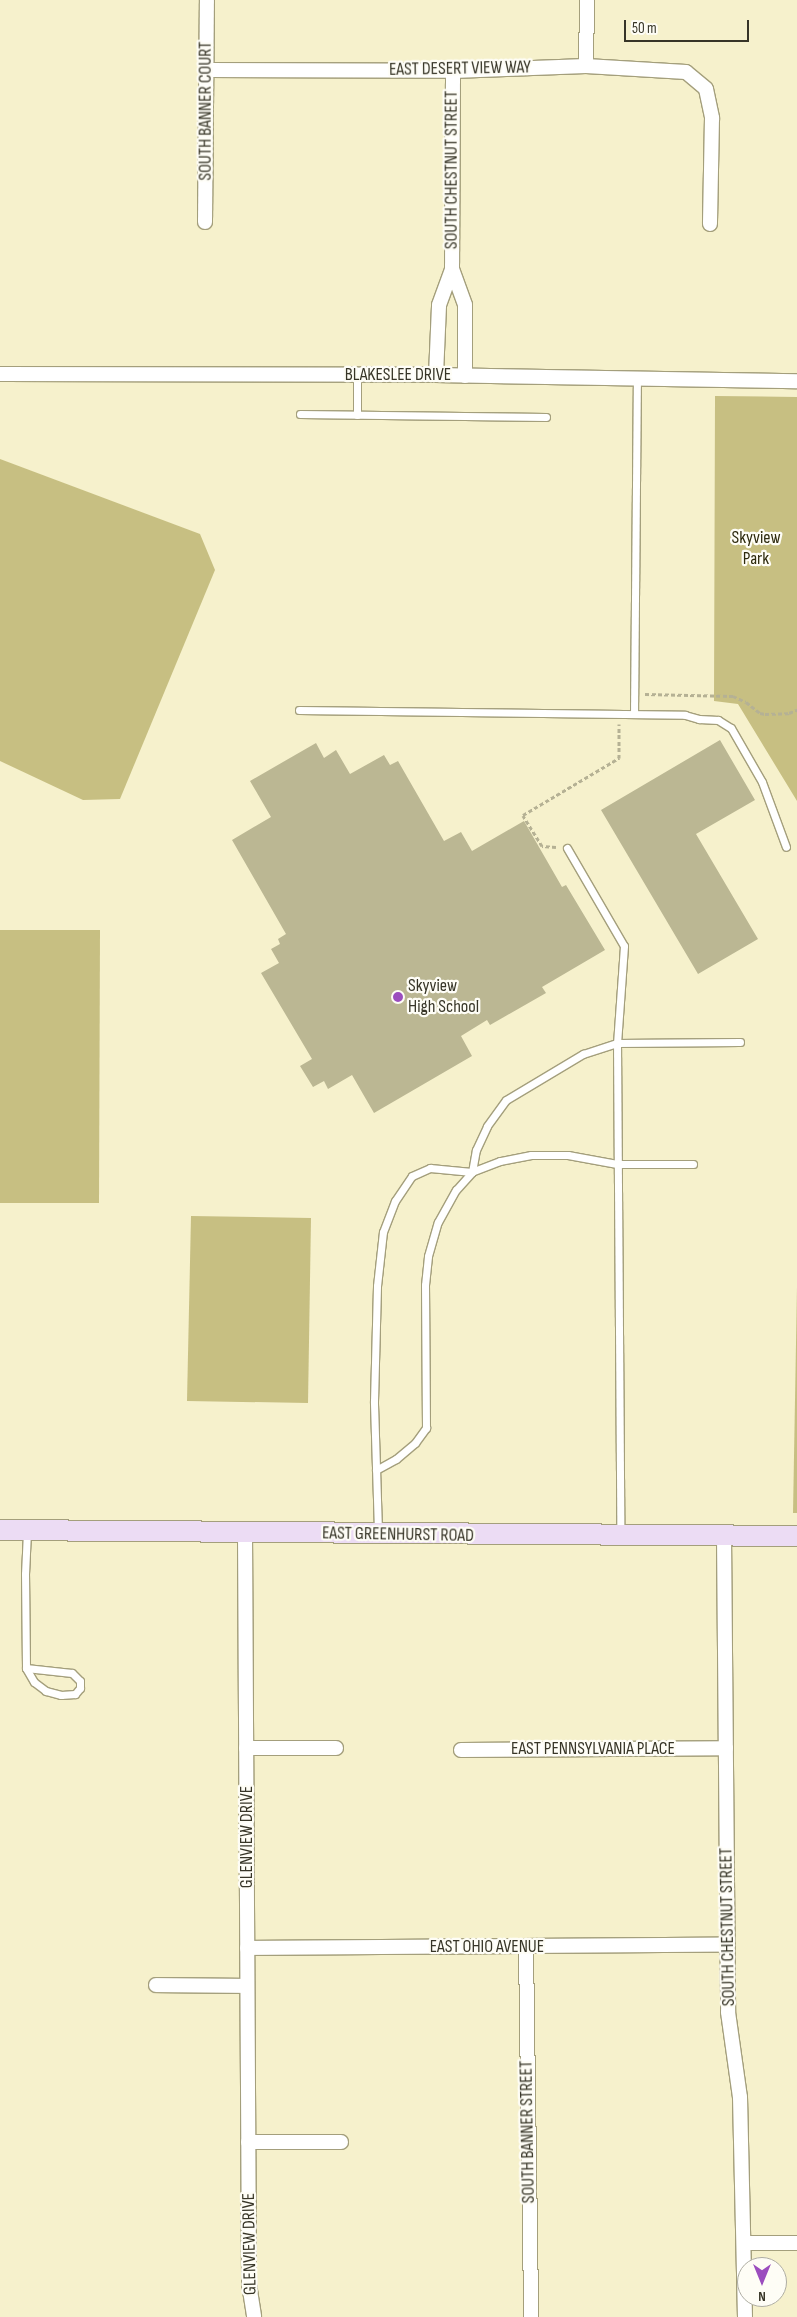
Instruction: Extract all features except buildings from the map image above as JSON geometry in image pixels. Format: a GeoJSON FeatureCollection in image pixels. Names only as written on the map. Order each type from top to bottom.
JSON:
{"type":"FeatureCollection","features":[{"type":"Feature","properties":{"kind":"main road","name":"EAST GREENHURST ROAD"},"geometry":{"type":"LineString","coordinates":[[0,1530],[620,1537],[797,1536]]}},
{"type":"Feature","properties":{"kind":"street","name":"SOUTH BANNER COURT"},"geometry":{"type":"LineString","coordinates":[[205,222],[206,0]]}},
{"type":"Feature","properties":{"kind":"street"},"geometry":{"type":"LineString","coordinates":[[586,66],[587,0]]}},
{"type":"Feature","properties":{"kind":"street","name":"EAST DESERT VIEW WAY"},"geometry":{"type":"LineString","coordinates":[[207,70],[453,71],[586,66],[686,72],[706,89],[712,118],[710,224]]}},
{"type":"Feature","properties":{"kind":"street","name":"SOUTH CHESTNUT STREET"},"geometry":{"type":"LineString","coordinates":[[436,375],[439,304],[452,269],[453,71]]}},
{"type":"Feature","properties":{"kind":"street","name":"SOUTH CHESTNUT STREET"},"geometry":{"type":"LineString","coordinates":[[452,269],[465,305],[465,376]]}},
{"type":"Feature","properties":{"kind":"street","name":"BLAKESLEE DRIVE"},"geometry":{"type":"LineString","coordinates":[[0,374],[436,375],[797,381]]}},
{"type":"Feature","properties":{"kind":"street","name":"GLENVIEW DRIVE"},"geometry":{"type":"LineString","coordinates":[[245,1533],[248,2284],[254,2317]]}},
{"type":"Feature","properties":{"kind":"street","name":"SOUTH CHESTNUT STREET"},"geometry":{"type":"LineString","coordinates":[[724,1536],[728,2012],[740,2097],[745,2317]]}},
{"type":"Feature","properties":{"kind":"street"},"geometry":{"type":"LineString","coordinates":[[246,1748],[336,1748]]}},
{"type":"Feature","properties":{"kind":"street","name":"EAST PENNSYLVANIA PLACE"},"geometry":{"type":"LineString","coordinates":[[461,1750],[726,1748]]}},
{"type":"Feature","properties":{"kind":"street","name":"EAST OHIO AVENUE"},"geometry":{"type":"LineString","coordinates":[[247,1948],[727,1945]]}},
{"type":"Feature","properties":{"kind":"street","name":"SOUTH BANNER STREET"},"geometry":{"type":"LineString","coordinates":[[526,1946],[531,2317]]}},
{"type":"Feature","properties":{"kind":"street"},"geometry":{"type":"LineString","coordinates":[[156,1985],[247,1986]]}},
{"type":"Feature","properties":{"kind":"street"},"geometry":{"type":"LineString","coordinates":[[248,2142],[341,2142]]}},
{"type":"Feature","properties":{"kind":"street"},"geometry":{"type":"LineString","coordinates":[[744,2244],[797,2243]]}},
{"type":"Feature","properties":{"kind":"lane"},"geometry":{"type":"LineString","coordinates":[[357,375],[357,415]]}},
{"type":"Feature","properties":{"kind":"lane"},"geometry":{"type":"LineString","coordinates":[[634,714],[637,378]]}},
{"type":"Feature","properties":{"kind":"lane"},"geometry":{"type":"LineString","coordinates":[[300,414],[546,417]]}},
{"type":"Feature","properties":{"kind":"lane"},"geometry":{"type":"LineString","coordinates":[[299,710],[685,714],[699,719],[724,722],[731,728],[762,782],[786,847]]}},
{"type":"Feature","properties":{"kind":"lane"},"geometry":{"type":"LineString","coordinates":[[567,848],[624,946],[617,1043],[620,1537]]}},
{"type":"Feature","properties":{"kind":"lane"},"geometry":{"type":"LineString","coordinates":[[376,1470],[396,1459],[415,1443],[426,1428],[425,1285],[428,1256],[438,1222],[456,1190],[472,1172],[476,1150],[487,1126],[506,1100],[583,1054],[617,1043],[740,1042]]}},
{"type":"Feature","properties":{"kind":"lane"},"geometry":{"type":"LineString","coordinates":[[378,1535],[376,1470],[377,1286],[383,1232],[395,1201],[412,1176],[430,1168],[472,1172],[500,1162],[531,1155],[568,1155],[617,1164],[693,1164]]}},
{"type":"Feature","properties":{"kind":"lane"},"geometry":{"type":"LineString","coordinates":[[26,1668],[72,1674],[80,1681],[80,1688],[75,1694],[68,1695],[46,1691],[34,1682],[26,1668],[27,1531]]}},
{"type":"Feature","properties":{"kind":"path"},"geometry":{"type":"LineString","coordinates":[[635,694],[733,696],[746,702],[760,713],[789,713],[797,710]]}},
{"type":"Feature","properties":{"kind":"path"},"geometry":{"type":"LineString","coordinates":[[567,848],[542,846],[523,815],[619,758],[618,714]]}},
{"type":"Feature","properties":{"kind":"green space","name":"Skyview Park"},"geometry":{"type":"Polygon","coordinates":[[[715,396],[797,397],[797,801],[738,704],[714,701],[715,396]]]}},
{"type":"Feature","properties":{"kind":"green space"},"geometry":{"type":"Polygon","coordinates":[[[0,459],[200,534],[215,570],[120,799],[83,800],[0,761],[0,459]]]}},
{"type":"Feature","properties":{"kind":"green space"},"geometry":{"type":"Polygon","coordinates":[[[0,930],[100,930],[99,1203],[0,1203],[0,930]]]}},
{"type":"Feature","properties":{"kind":"green space"},"geometry":{"type":"Polygon","coordinates":[[[191,1216],[311,1218],[308,1403],[187,1401],[191,1216]]]}},
{"type":"Feature","properties":{"kind":"green space"},"geometry":{"type":"Polygon","coordinates":[[[797,1287],[797,1513],[793,1513],[797,1287]]]}},
{"type":"Feature","properties":{"kind":"place","name":"Skyview High School"},"geometry":{"type":"Point","coordinates":[398,997]}}]}
